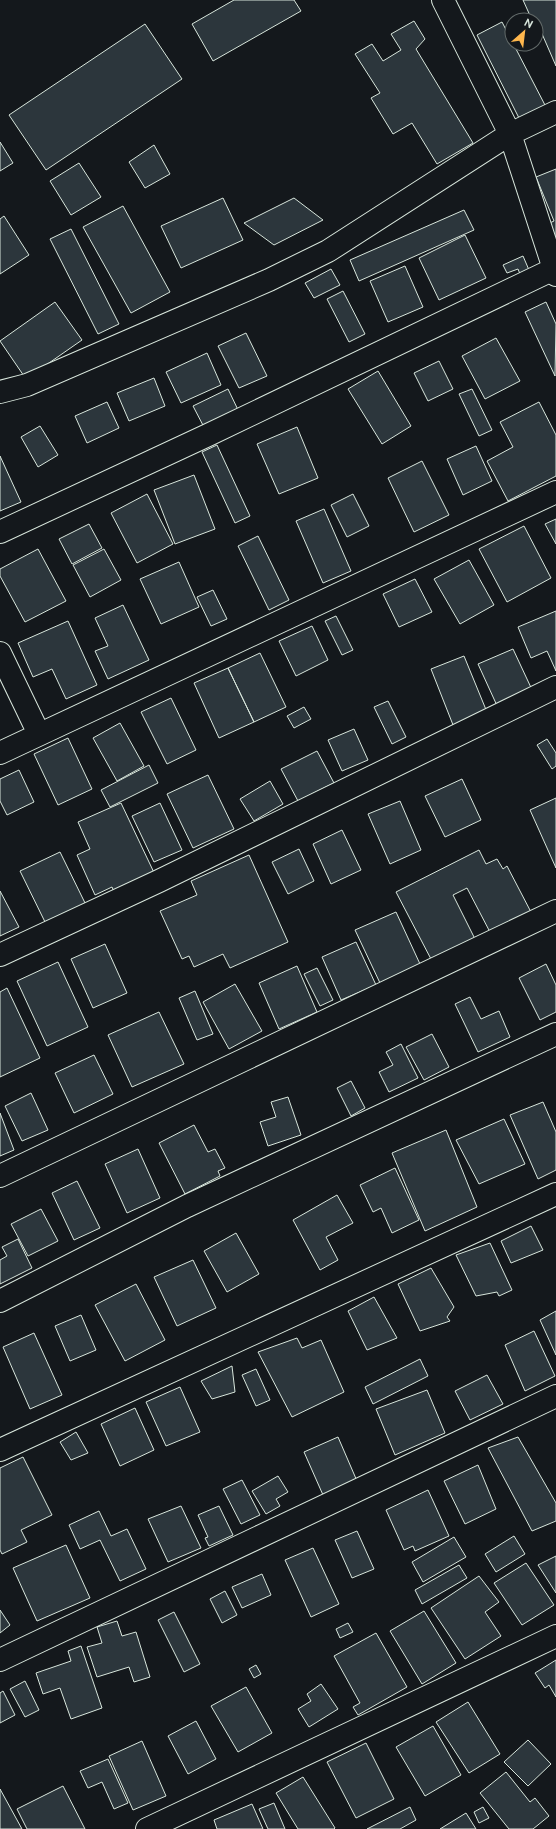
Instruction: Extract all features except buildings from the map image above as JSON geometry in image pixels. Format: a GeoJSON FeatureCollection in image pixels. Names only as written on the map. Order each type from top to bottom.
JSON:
{"type":"FeatureCollection","features":[{"type":"Feature","properties":{"kind":"street"},"geometry":{"type":"LineString","coordinates":[[0,532],[555,270],[510,134],[444,0]]}},
{"type":"Feature","properties":{"kind":"street"},"geometry":{"type":"LineString","coordinates":[[0,392],[27,386],[269,280],[328,251],[510,134],[556,112]]}},
{"type":"Feature","properties":{"kind":"street"},"geometry":{"type":"LineString","coordinates":[[0,752],[556,492]]}},
{"type":"Feature","properties":{"kind":"street"},"geometry":{"type":"LineString","coordinates":[[0,653],[39,734]]}},
{"type":"Feature","properties":{"kind":"street"},"geometry":{"type":"LineString","coordinates":[[0,955],[159,881],[556,686]]}},
{"type":"Feature","properties":{"kind":"street"},"geometry":{"type":"LineString","coordinates":[[0,1176],[556,911]]}},
{"type":"Feature","properties":{"kind":"street"},"geometry":{"type":"LineString","coordinates":[[0,1301],[187,1206],[556,1034]]}},
{"type":"Feature","properties":{"kind":"street"},"geometry":{"type":"LineString","coordinates":[[0,1450],[556,1194]]}},
{"type":"Feature","properties":{"kind":"street"},"geometry":{"type":"LineString","coordinates":[[0,1660],[556,1396]]}},
{"type":"Feature","properties":{"kind":"street"},"geometry":{"type":"LineString","coordinates":[[147,1829],[556,1636]]}}]}
